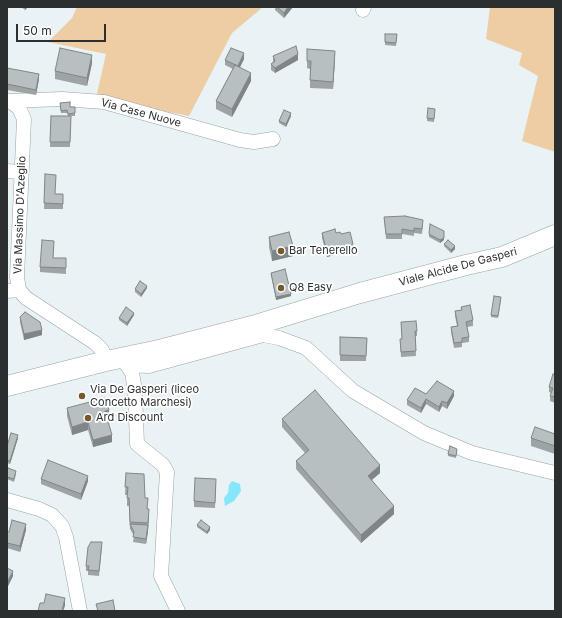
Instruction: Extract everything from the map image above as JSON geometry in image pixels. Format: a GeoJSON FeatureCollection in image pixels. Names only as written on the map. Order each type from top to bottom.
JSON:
{"type":"FeatureCollection","features":[{"type":"Feature","properties":{"kind":"main road","name":"Viale Alcide De Gasperi"},"geometry":{"type":"LineString","coordinates":[[360,293],[502,257],[555,235]]}},
{"type":"Feature","properties":{"kind":"main road"},"geometry":{"type":"LineString","coordinates":[[7,386],[159,350],[258,330],[360,293]]}},
{"type":"Feature","properties":{"kind":"main road"},"geometry":{"type":"LineString","coordinates":[[119,360],[158,343],[330,297],[360,293]]}},
{"type":"Feature","properties":{"kind":"street","name":"Via Case Nuove"},"geometry":{"type":"LineString","coordinates":[[9,101],[62,99],[104,102],[240,140],[254,142],[273,139]]}},
{"type":"Feature","properties":{"kind":"street","name":"Via Massimo D'Azeglio"},"geometry":{"type":"LineString","coordinates":[[9,101],[19,108],[24,119],[14,171],[17,277],[13,290],[95,343],[102,350],[119,360],[132,373],[135,390],[137,444],[163,465],[167,472],[161,576],[178,611]]}},
{"type":"Feature","properties":{"kind":"street"},"geometry":{"type":"LineString","coordinates":[[95,343],[114,352],[119,360],[149,366],[258,330],[306,348],[353,391],[424,433],[472,453],[555,473]]}},
{"type":"Feature","properties":{"kind":"street"},"geometry":{"type":"LineString","coordinates":[[135,390],[139,379],[149,366]]}},
{"type":"Feature","properties":{"kind":"street"},"geometry":{"type":"LineString","coordinates":[[7,500],[39,509],[52,515],[62,526],[66,537],[80,611]]}},
{"type":"Feature","properties":{"kind":"shaded area"},"geometry":{"type":"Polygon","coordinates":[[[77,7],[263,7],[232,33],[189,116],[96,98],[106,54],[48,42],[72,18],[77,7]]]}},
{"type":"Feature","properties":{"kind":"shaded area"},"geometry":{"type":"Polygon","coordinates":[[[490,7],[555,7],[555,152],[522,141],[538,76],[519,65],[522,53],[486,39],[490,7]]]}},
{"type":"Feature","properties":{"kind":"water"},"geometry":{"type":"Polygon","coordinates":[[[232,481],[240,484],[241,491],[234,501],[225,506],[224,498],[228,493],[229,485],[232,481]]]}},
{"type":"Feature","properties":{"kind":"building"},"geometry":{"type":"Polygon","coordinates":[[[277,7],[288,7],[284,13],[277,7]]]}},
{"type":"Feature","properties":{"kind":"building"},"geometry":{"type":"Polygon","coordinates":[[[385,34],[397,34],[396,43],[385,42],[385,34]]]}},
{"type":"Feature","properties":{"kind":"building"},"geometry":{"type":"Polygon","coordinates":[[[296,46],[298,54],[275,68],[271,64],[275,61],[273,56],[296,46]]]}},
{"type":"Feature","properties":{"kind":"building"},"geometry":{"type":"Polygon","coordinates":[[[60,48],[92,55],[87,78],[55,71],[60,48]]]}},
{"type":"Feature","properties":{"kind":"building"},"geometry":{"type":"Polygon","coordinates":[[[231,48],[244,53],[238,66],[225,60],[231,48]]]}},
{"type":"Feature","properties":{"kind":"building"},"geometry":{"type":"Polygon","coordinates":[[[307,49],[335,51],[333,82],[310,80],[311,61],[307,61],[307,49]]]}},
{"type":"Feature","properties":{"kind":"building"},"geometry":{"type":"Polygon","coordinates":[[[235,65],[251,73],[232,109],[216,101],[235,65]]]}},
{"type":"Feature","properties":{"kind":"building"},"geometry":{"type":"Polygon","coordinates":[[[7,68],[39,74],[36,90],[7,84],[7,68]]]}},
{"type":"Feature","properties":{"kind":"building"},"geometry":{"type":"Polygon","coordinates":[[[70,102],[70,107],[75,107],[75,113],[68,114],[67,110],[61,111],[60,103],[70,102]]]}},
{"type":"Feature","properties":{"kind":"building"},"geometry":{"type":"Polygon","coordinates":[[[428,108],[435,109],[434,119],[427,118],[428,108]]]}},
{"type":"Feature","properties":{"kind":"building"},"geometry":{"type":"Polygon","coordinates":[[[284,110],[291,113],[286,124],[279,121],[284,110]]]}},
{"type":"Feature","properties":{"kind":"building"},"geometry":{"type":"Polygon","coordinates":[[[51,116],[71,116],[70,142],[50,142],[51,116]]]}},
{"type":"Feature","properties":{"kind":"building"},"geometry":{"type":"Polygon","coordinates":[[[45,174],[56,175],[55,194],[63,194],[63,204],[44,203],[45,174]]]}},
{"type":"Feature","properties":{"kind":"building"},"geometry":{"type":"Polygon","coordinates":[[[405,216],[423,220],[422,229],[414,228],[414,231],[402,229],[402,234],[386,234],[384,217],[405,216]]]}},
{"type":"Feature","properties":{"kind":"building"},"geometry":{"type":"Polygon","coordinates":[[[430,224],[444,231],[444,238],[440,240],[429,234],[430,224]]]}},
{"type":"Feature","properties":{"kind":"building"},"geometry":{"type":"Polygon","coordinates":[[[335,229],[336,233],[340,232],[341,234],[350,232],[353,244],[327,252],[322,233],[335,229]]]}},
{"type":"Feature","properties":{"kind":"building"},"geometry":{"type":"Polygon","coordinates":[[[289,232],[293,246],[272,251],[269,237],[289,232]]]}},
{"type":"Feature","properties":{"kind":"building"},"geometry":{"type":"Polygon","coordinates":[[[42,240],[54,241],[53,258],[66,258],[66,268],[40,267],[42,240]]]}},
{"type":"Feature","properties":{"kind":"building"},"geometry":{"type":"Polygon","coordinates":[[[448,240],[455,246],[451,250],[444,244],[448,240]]]}},
{"type":"Feature","properties":{"kind":"building"},"geometry":{"type":"Polygon","coordinates":[[[285,269],[291,294],[276,297],[271,273],[285,269]]]}},
{"type":"Feature","properties":{"kind":"building"},"geometry":{"type":"Polygon","coordinates":[[[140,281],[147,286],[141,294],[135,289],[140,281]]]}},
{"type":"Feature","properties":{"kind":"building"},"geometry":{"type":"Polygon","coordinates":[[[494,296],[501,297],[498,316],[491,315],[494,296]]]}},
{"type":"Feature","properties":{"kind":"building"},"geometry":{"type":"Polygon","coordinates":[[[470,305],[473,320],[466,322],[469,337],[462,338],[462,342],[454,343],[451,327],[458,326],[455,311],[462,310],[461,307],[470,305]]]}},
{"type":"Feature","properties":{"kind":"building"},"geometry":{"type":"Polygon","coordinates":[[[126,307],[134,313],[127,323],[119,318],[126,307]]]}},
{"type":"Feature","properties":{"kind":"building"},"geometry":{"type":"Polygon","coordinates":[[[25,312],[40,322],[42,330],[24,334],[20,317],[25,312]]]}},
{"type":"Feature","properties":{"kind":"building"},"geometry":{"type":"Polygon","coordinates":[[[416,321],[416,351],[401,352],[401,322],[416,321]]]}},
{"type":"Feature","properties":{"kind":"building"},"geometry":{"type":"Polygon","coordinates":[[[340,337],[367,338],[366,356],[340,355],[340,337]]]}},
{"type":"Feature","properties":{"kind":"building"},"geometry":{"type":"Polygon","coordinates":[[[553,374],[555,375],[555,397],[550,396],[553,388],[549,387],[553,374]]]}},
{"type":"Feature","properties":{"kind":"building"},"geometry":{"type":"Polygon","coordinates":[[[437,381],[454,391],[447,403],[442,401],[439,407],[426,399],[421,408],[407,400],[415,388],[426,394],[437,381]]]}},
{"type":"Feature","properties":{"kind":"building"},"geometry":{"type":"Polygon","coordinates":[[[315,390],[380,465],[368,476],[394,506],[361,535],[296,461],[309,450],[282,419],[315,390]]]}},
{"type":"Feature","properties":{"kind":"building"},"geometry":{"type":"Polygon","coordinates":[[[105,398],[109,410],[105,411],[112,435],[93,440],[88,422],[72,427],[67,408],[105,398]]]}},
{"type":"Feature","properties":{"kind":"building"},"geometry":{"type":"Polygon","coordinates":[[[535,427],[555,434],[555,446],[531,438],[535,427]]]}},
{"type":"Feature","properties":{"kind":"building"},"geometry":{"type":"Polygon","coordinates":[[[11,433],[18,435],[10,461],[7,460],[7,446],[11,433]]]}},
{"type":"Feature","properties":{"kind":"building"},"geometry":{"type":"Polygon","coordinates":[[[450,446],[457,449],[456,456],[448,454],[450,446]]]}},
{"type":"Feature","properties":{"kind":"building"},"geometry":{"type":"Polygon","coordinates":[[[48,460],[88,476],[81,494],[41,479],[48,460]]]}},
{"type":"Feature","properties":{"kind":"building"},"geometry":{"type":"Polygon","coordinates":[[[8,468],[16,471],[14,479],[7,477],[8,468]]]}},
{"type":"Feature","properties":{"kind":"building"},"geometry":{"type":"Polygon","coordinates":[[[126,473],[144,474],[145,498],[148,498],[147,509],[149,509],[148,523],[130,522],[129,498],[127,498],[128,487],[125,487],[126,473]]]}},
{"type":"Feature","properties":{"kind":"building"},"geometry":{"type":"Polygon","coordinates":[[[195,478],[216,479],[215,503],[194,501],[195,478]]]}},
{"type":"Feature","properties":{"kind":"building"},"geometry":{"type":"Polygon","coordinates":[[[12,520],[26,524],[20,546],[7,543],[7,532],[9,532],[12,520]]]}},
{"type":"Feature","properties":{"kind":"building"},"geometry":{"type":"Polygon","coordinates":[[[201,520],[210,527],[207,532],[197,525],[201,520]]]}},
{"type":"Feature","properties":{"kind":"building"},"geometry":{"type":"Polygon","coordinates":[[[130,524],[148,525],[146,539],[133,537],[134,532],[130,524]]]}},
{"type":"Feature","properties":{"kind":"building"},"geometry":{"type":"Polygon","coordinates":[[[91,542],[102,542],[99,571],[88,570],[89,566],[86,566],[88,547],[91,542]]]}},
{"type":"Feature","properties":{"kind":"building"},"geometry":{"type":"Polygon","coordinates":[[[7,568],[13,571],[8,581],[7,580],[7,568]]]}},
{"type":"Feature","properties":{"kind":"building"},"geometry":{"type":"Polygon","coordinates":[[[46,594],[65,598],[62,611],[38,611],[40,603],[44,603],[46,594]]]}},
{"type":"Feature","properties":{"kind":"building"},"geometry":{"type":"Polygon","coordinates":[[[113,600],[115,611],[98,611],[96,604],[113,600]]]}},
{"type":"Feature","properties":{"kind":"place","name":"Bar Tenerello"},"geometry":{"type":"Point","coordinates":[281,251]}},
{"type":"Feature","properties":{"kind":"place","name":"Q8 Easy"},"geometry":{"type":"Point","coordinates":[281,288]}},
{"type":"Feature","properties":{"kind":"place","name":"Via De Gasperi (liceo Concetto Marchesi)"},"geometry":{"type":"Point","coordinates":[82,396]}},
{"type":"Feature","properties":{"kind":"place","name":"Ard Discount"},"geometry":{"type":"Point","coordinates":[88,418]}}]}
